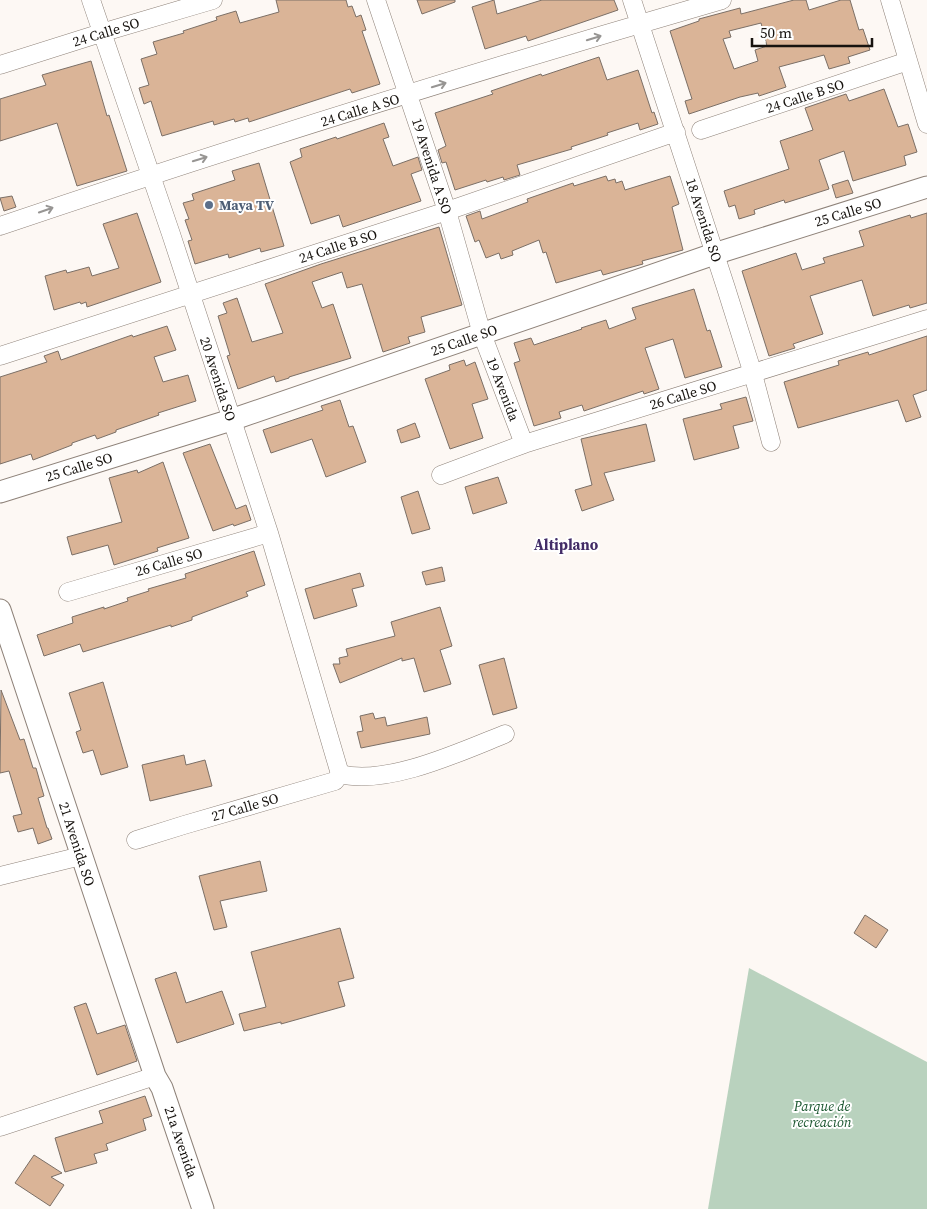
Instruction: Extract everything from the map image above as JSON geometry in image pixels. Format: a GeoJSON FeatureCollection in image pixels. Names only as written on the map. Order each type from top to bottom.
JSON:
{"type":"FeatureCollection","features":[{"type":"Feature","properties":{"kind":"street","name":"20 Avenida SO"},"geometry":{"type":"LineString","coordinates":[[91,0],[191,294],[269,533],[338,768]]}},
{"type":"Feature","properties":{"kind":"street","name":"24 Calle SO"},"geometry":{"type":"LineString","coordinates":[[0,66],[101,33],[213,0]]}},
{"type":"Feature","properties":{"kind":"street","name":"19 Avenida A SO"},"geometry":{"type":"LineString","coordinates":[[376,0],[447,211],[482,334]]}},
{"type":"Feature","properties":{"kind":"street","name":"18 Avenida SO"},"geometry":{"type":"LineString","coordinates":[[632,0],[753,374],[771,442]]}},
{"type":"Feature","properties":{"kind":"street","name":"24 Calle A SO"},"geometry":{"type":"LineString","coordinates":[[0,226],[151,175],[408,94],[722,0]]}},
{"type":"Feature","properties":{"kind":"street"},"geometry":{"type":"LineString","coordinates":[[890,0],[927,124]]}},
{"type":"Feature","properties":{"kind":"street","name":"24 Calle B SO"},"geometry":{"type":"LineString","coordinates":[[701,130],[908,61]]}},
{"type":"Feature","properties":{"kind":"street","name":"24 Calle B SO"},"geometry":{"type":"LineString","coordinates":[[0,356],[447,211],[676,132]]}},
{"type":"Feature","properties":{"kind":"street","name":"25 Calle SO"},"geometry":{"type":"LineString","coordinates":[[0,492],[232,420],[714,254],[927,187]]}},
{"type":"Feature","properties":{"kind":"street","name":"26 Calle SO"},"geometry":{"type":"LineString","coordinates":[[441,475],[524,444],[927,319]]}},
{"type":"Feature","properties":{"kind":"street","name":"19 Avenida"},"geometry":{"type":"LineString","coordinates":[[482,334],[524,444]]}},
{"type":"Feature","properties":{"kind":"street","name":"26 Calle SO"},"geometry":{"type":"LineString","coordinates":[[68,592],[269,533]]}},
{"type":"Feature","properties":{"kind":"street","name":"21 Avenida SO"},"geometry":{"type":"LineString","coordinates":[[0,610],[4,635],[155,1076]]}},
{"type":"Feature","properties":{"kind":"street"},"geometry":{"type":"LineString","coordinates":[[338,768],[352,777],[377,776],[431,763],[505,734]]}},
{"type":"Feature","properties":{"kind":"street","name":"27 Calle SO"},"geometry":{"type":"LineString","coordinates":[[136,840],[335,781],[338,768]]}},
{"type":"Feature","properties":{"kind":"street"},"geometry":{"type":"LineString","coordinates":[[0,876],[81,856]]}},
{"type":"Feature","properties":{"kind":"street"},"geometry":{"type":"LineString","coordinates":[[0,1127],[155,1076]]}},
{"type":"Feature","properties":{"kind":"street","name":"21a Avenida"},"geometry":{"type":"LineString","coordinates":[[155,1076],[162,1088],[203,1209]]}},
{"type":"Feature","properties":{"kind":"green space","name":"Parque de recreación"},"geometry":{"type":"Polygon","coordinates":[[[749,968],[927,1062],[927,1209],[708,1209],[749,968]]]}},
{"type":"Feature","properties":{"kind":"building"},"geometry":{"type":"Polygon","coordinates":[[[276,0],[346,0],[348,7],[352,6],[356,17],[361,15],[366,30],[362,31],[380,84],[352,93],[350,89],[249,122],[248,118],[235,122],[234,119],[214,125],[213,121],[162,136],[151,101],[144,104],[139,88],[149,85],[141,59],[157,54],[153,42],[184,33],[183,31],[217,20],[216,17],[236,11],[240,23],[279,12],[276,0]]]}},
{"type":"Feature","properties":{"kind":"building"},"geometry":{"type":"Polygon","coordinates":[[[417,0],[455,0],[455,2],[422,14],[417,0]]]}},
{"type":"Feature","properties":{"kind":"building"},"geometry":{"type":"Polygon","coordinates":[[[494,0],[497,14],[542,0],[614,0],[618,10],[528,41],[526,36],[485,49],[472,7],[494,0]]]}},
{"type":"Feature","properties":{"kind":"building"},"geometry":{"type":"Polygon","coordinates":[[[794,0],[806,0],[809,10],[841,0],[850,0],[859,30],[863,29],[870,50],[848,57],[850,63],[829,69],[824,55],[779,67],[786,87],[759,96],[758,93],[740,97],[689,114],[685,101],[692,99],[670,31],[699,21],[699,19],[740,8],[741,14],[794,0]],[[761,23],[729,31],[731,37],[723,39],[734,69],[758,61],[755,50],[767,46],[761,23]]]}},
{"type":"Feature","properties":{"kind":"building"},"geometry":{"type":"Polygon","coordinates":[[[599,57],[607,80],[638,70],[652,113],[654,112],[658,124],[640,130],[638,123],[607,133],[608,135],[571,147],[572,149],[517,165],[520,175],[504,180],[503,177],[487,182],[486,180],[455,190],[446,162],[442,163],[438,150],[446,146],[435,113],[493,94],[491,91],[599,57]]]}},
{"type":"Feature","properties":{"kind":"building"},"geometry":{"type":"Polygon","coordinates":[[[91,61],[107,116],[109,115],[127,171],[77,186],[57,123],[0,141],[0,99],[46,85],[42,75],[91,61]]]}},
{"type":"Feature","properties":{"kind":"building"},"geometry":{"type":"Polygon","coordinates":[[[884,89],[898,127],[908,124],[917,152],[904,156],[906,165],[853,181],[844,151],[819,160],[829,189],[785,203],[784,200],[754,210],[755,214],[739,219],[735,205],[729,207],[724,191],[789,169],[780,141],[813,130],[805,108],[846,94],[849,101],[884,89]]]}},
{"type":"Feature","properties":{"kind":"building"},"geometry":{"type":"Polygon","coordinates":[[[384,123],[389,137],[383,139],[393,166],[418,157],[422,170],[411,174],[421,201],[343,227],[339,215],[311,224],[290,162],[302,157],[300,149],[384,123]]]}},
{"type":"Feature","properties":{"kind":"building"},"geometry":{"type":"Polygon","coordinates":[[[259,163],[284,246],[261,252],[260,248],[229,258],[228,254],[195,264],[188,241],[192,240],[185,220],[189,219],[183,203],[194,200],[192,194],[235,180],[232,171],[259,163]]]}},
{"type":"Feature","properties":{"kind":"building"},"geometry":{"type":"Polygon","coordinates":[[[606,176],[608,181],[615,179],[616,183],[622,181],[625,190],[670,176],[679,204],[672,207],[683,250],[642,261],[643,264],[603,275],[601,270],[556,283],[546,252],[543,253],[539,240],[512,251],[513,255],[501,259],[499,253],[486,258],[479,240],[475,242],[466,216],[480,211],[482,219],[528,202],[527,199],[573,183],[574,186],[606,176]]]}},
{"type":"Feature","properties":{"kind":"building"},"geometry":{"type":"Polygon","coordinates":[[[848,180],[853,193],[836,198],[832,185],[848,180]]]}},
{"type":"Feature","properties":{"kind":"building"},"geometry":{"type":"Polygon","coordinates":[[[12,196],[16,207],[4,211],[0,198],[12,196]]]}},
{"type":"Feature","properties":{"kind":"building"},"geometry":{"type":"Polygon","coordinates":[[[137,213],[161,282],[87,307],[86,302],[81,304],[80,302],[54,310],[45,276],[66,270],[67,273],[89,267],[92,276],[119,268],[103,224],[137,213]]]}},
{"type":"Feature","properties":{"kind":"building"},"geometry":{"type":"Polygon","coordinates":[[[927,213],[927,303],[910,308],[909,305],[873,316],[862,280],[810,296],[823,334],[793,344],[795,348],[769,356],[742,271],[796,253],[802,270],[825,263],[823,258],[864,246],[859,231],[910,215],[911,218],[927,213]]]}},
{"type":"Feature","properties":{"kind":"building"},"geometry":{"type":"Polygon","coordinates":[[[439,227],[462,305],[421,317],[425,332],[408,337],[410,343],[383,352],[362,284],[347,288],[342,272],[312,282],[322,308],[333,304],[351,358],[276,382],[274,376],[238,389],[227,356],[230,355],[218,316],[227,313],[223,303],[237,298],[252,342],[283,333],[265,284],[321,264],[439,227]]]}},
{"type":"Feature","properties":{"kind":"building"},"geometry":{"type":"Polygon","coordinates":[[[694,289],[707,331],[710,330],[722,367],[685,378],[673,339],[645,348],[659,389],[644,394],[643,391],[584,411],[582,405],[559,412],[561,418],[534,426],[514,363],[520,361],[514,343],[531,338],[534,345],[606,320],[609,329],[636,319],[632,308],[694,289]]]}},
{"type":"Feature","properties":{"kind":"building"},"geometry":{"type":"Polygon","coordinates":[[[167,326],[176,350],[154,357],[163,382],[188,375],[196,401],[158,413],[159,415],[116,430],[116,432],[97,439],[95,435],[72,443],[72,445],[33,460],[31,454],[0,464],[0,377],[47,362],[44,356],[58,351],[61,360],[132,335],[133,337],[167,326]]]}},
{"type":"Feature","properties":{"kind":"building"},"geometry":{"type":"Polygon","coordinates":[[[927,336],[927,390],[913,395],[921,417],[906,422],[898,400],[798,428],[784,382],[839,365],[838,361],[868,352],[869,355],[927,336]]]}},
{"type":"Feature","properties":{"kind":"building"},"geometry":{"type":"Polygon","coordinates":[[[464,360],[466,366],[475,362],[488,399],[472,404],[483,438],[450,449],[425,379],[450,370],[449,365],[464,360]]]}},
{"type":"Feature","properties":{"kind":"building"},"geometry":{"type":"Polygon","coordinates":[[[746,397],[753,421],[733,426],[739,448],[694,460],[683,419],[722,409],[720,404],[746,397]]]}},
{"type":"Feature","properties":{"kind":"building"},"geometry":{"type":"Polygon","coordinates":[[[340,400],[349,427],[353,426],[366,462],[326,477],[312,439],[271,453],[263,430],[323,410],[321,406],[340,400]]]}},
{"type":"Feature","properties":{"kind":"building"},"geometry":{"type":"Polygon","coordinates":[[[415,423],[420,437],[401,443],[397,430],[415,423]]]}},
{"type":"Feature","properties":{"kind":"building"},"geometry":{"type":"Polygon","coordinates":[[[646,424],[655,461],[604,473],[614,500],[582,511],[575,490],[592,485],[581,439],[646,424]]]}},
{"type":"Feature","properties":{"kind":"building"},"geometry":{"type":"Polygon","coordinates":[[[210,444],[236,509],[246,505],[251,520],[213,531],[183,453],[210,444]]]}},
{"type":"Feature","properties":{"kind":"building"},"geometry":{"type":"Polygon","coordinates":[[[163,462],[189,538],[157,548],[158,551],[114,565],[108,545],[72,555],[67,537],[122,522],[109,478],[137,470],[138,473],[163,462]]]}},
{"type":"Feature","properties":{"kind":"building"},"geometry":{"type":"Polygon","coordinates":[[[498,477],[507,503],[473,514],[465,487],[498,477]]]}},
{"type":"Feature","properties":{"kind":"building"},"geometry":{"type":"Polygon","coordinates":[[[418,491],[430,529],[412,534],[401,497],[418,491]]]}},
{"type":"Feature","properties":{"kind":"building"},"geometry":{"type":"Polygon","coordinates":[[[254,551],[265,585],[246,592],[248,596],[171,627],[171,625],[83,652],[80,644],[44,656],[37,635],[73,623],[72,617],[128,601],[127,598],[149,591],[148,589],[186,578],[185,574],[254,551]]]}},
{"type":"Feature","properties":{"kind":"building"},"geometry":{"type":"Polygon","coordinates":[[[442,567],[445,581],[426,585],[422,572],[442,567]]]}},
{"type":"Feature","properties":{"kind":"building"},"geometry":{"type":"Polygon","coordinates":[[[360,573],[364,586],[352,589],[357,606],[314,619],[305,589],[360,573]]]}},
{"type":"Feature","properties":{"kind":"building"},"geometry":{"type":"Polygon","coordinates":[[[440,607],[452,646],[440,650],[451,684],[424,692],[414,658],[402,661],[402,658],[340,683],[333,664],[340,664],[339,658],[348,656],[346,649],[395,636],[391,622],[440,607]]]}},
{"type":"Feature","properties":{"kind":"building"},"geometry":{"type":"Polygon","coordinates":[[[504,658],[517,708],[493,715],[479,665],[504,658]]]}},
{"type":"Feature","properties":{"kind":"building"},"geometry":{"type":"Polygon","coordinates":[[[103,682],[128,767],[101,775],[93,750],[83,753],[76,732],[81,730],[69,693],[103,682]]]}},
{"type":"Feature","properties":{"kind":"building"},"geometry":{"type":"Polygon","coordinates":[[[1,690],[20,740],[24,739],[33,768],[36,768],[44,796],[38,798],[52,839],[38,844],[33,828],[18,832],[13,816],[22,814],[9,771],[0,773],[1,690]]]}},
{"type":"Feature","properties":{"kind":"building"},"geometry":{"type":"Polygon","coordinates":[[[373,713],[375,719],[385,717],[387,726],[427,717],[430,734],[361,748],[357,732],[363,731],[360,716],[373,713]]]}},
{"type":"Feature","properties":{"kind":"building"},"geometry":{"type":"Polygon","coordinates":[[[184,755],[186,765],[205,760],[212,786],[150,801],[142,765],[184,755]]]}},
{"type":"Feature","properties":{"kind":"building"},"geometry":{"type":"Polygon","coordinates":[[[260,861],[267,891],[220,901],[227,927],[214,930],[199,876],[260,861]]]}},
{"type":"Feature","properties":{"kind":"building"},"geometry":{"type":"Polygon","coordinates":[[[865,915],[888,930],[876,948],[854,933],[865,915]]]}},
{"type":"Feature","properties":{"kind":"building"},"geometry":{"type":"Polygon","coordinates":[[[340,928],[354,978],[338,982],[345,1006],[281,1024],[281,1022],[244,1031],[239,1014],[266,1007],[251,952],[340,928]]]}},
{"type":"Feature","properties":{"kind":"building"},"geometry":{"type":"Polygon","coordinates":[[[176,972],[186,1003],[222,991],[234,1024],[177,1043],[155,979],[176,972]]]}},
{"type":"Feature","properties":{"kind":"building"},"geometry":{"type":"Polygon","coordinates":[[[86,1003],[97,1034],[125,1025],[137,1061],[97,1075],[74,1007],[86,1003]]]}},
{"type":"Feature","properties":{"kind":"building"},"geometry":{"type":"Polygon","coordinates":[[[145,1096],[152,1116],[143,1119],[146,1130],[106,1144],[108,1150],[94,1154],[97,1163],[65,1172],[55,1138],[103,1123],[99,1111],[145,1096]]]}},
{"type":"Feature","properties":{"kind":"building"},"geometry":{"type":"Polygon","coordinates":[[[34,1155],[62,1173],[51,1177],[64,1185],[50,1206],[15,1183],[34,1155]]]}},
{"type":"Feature","properties":{"kind":"place","name":"Maya TV"},"geometry":{"type":"Point","coordinates":[209,205]}},
{"type":"Feature","properties":{"kind":"district","name":"Altiplano"},"geometry":{"type":"Point","coordinates":[566,545]}}]}
